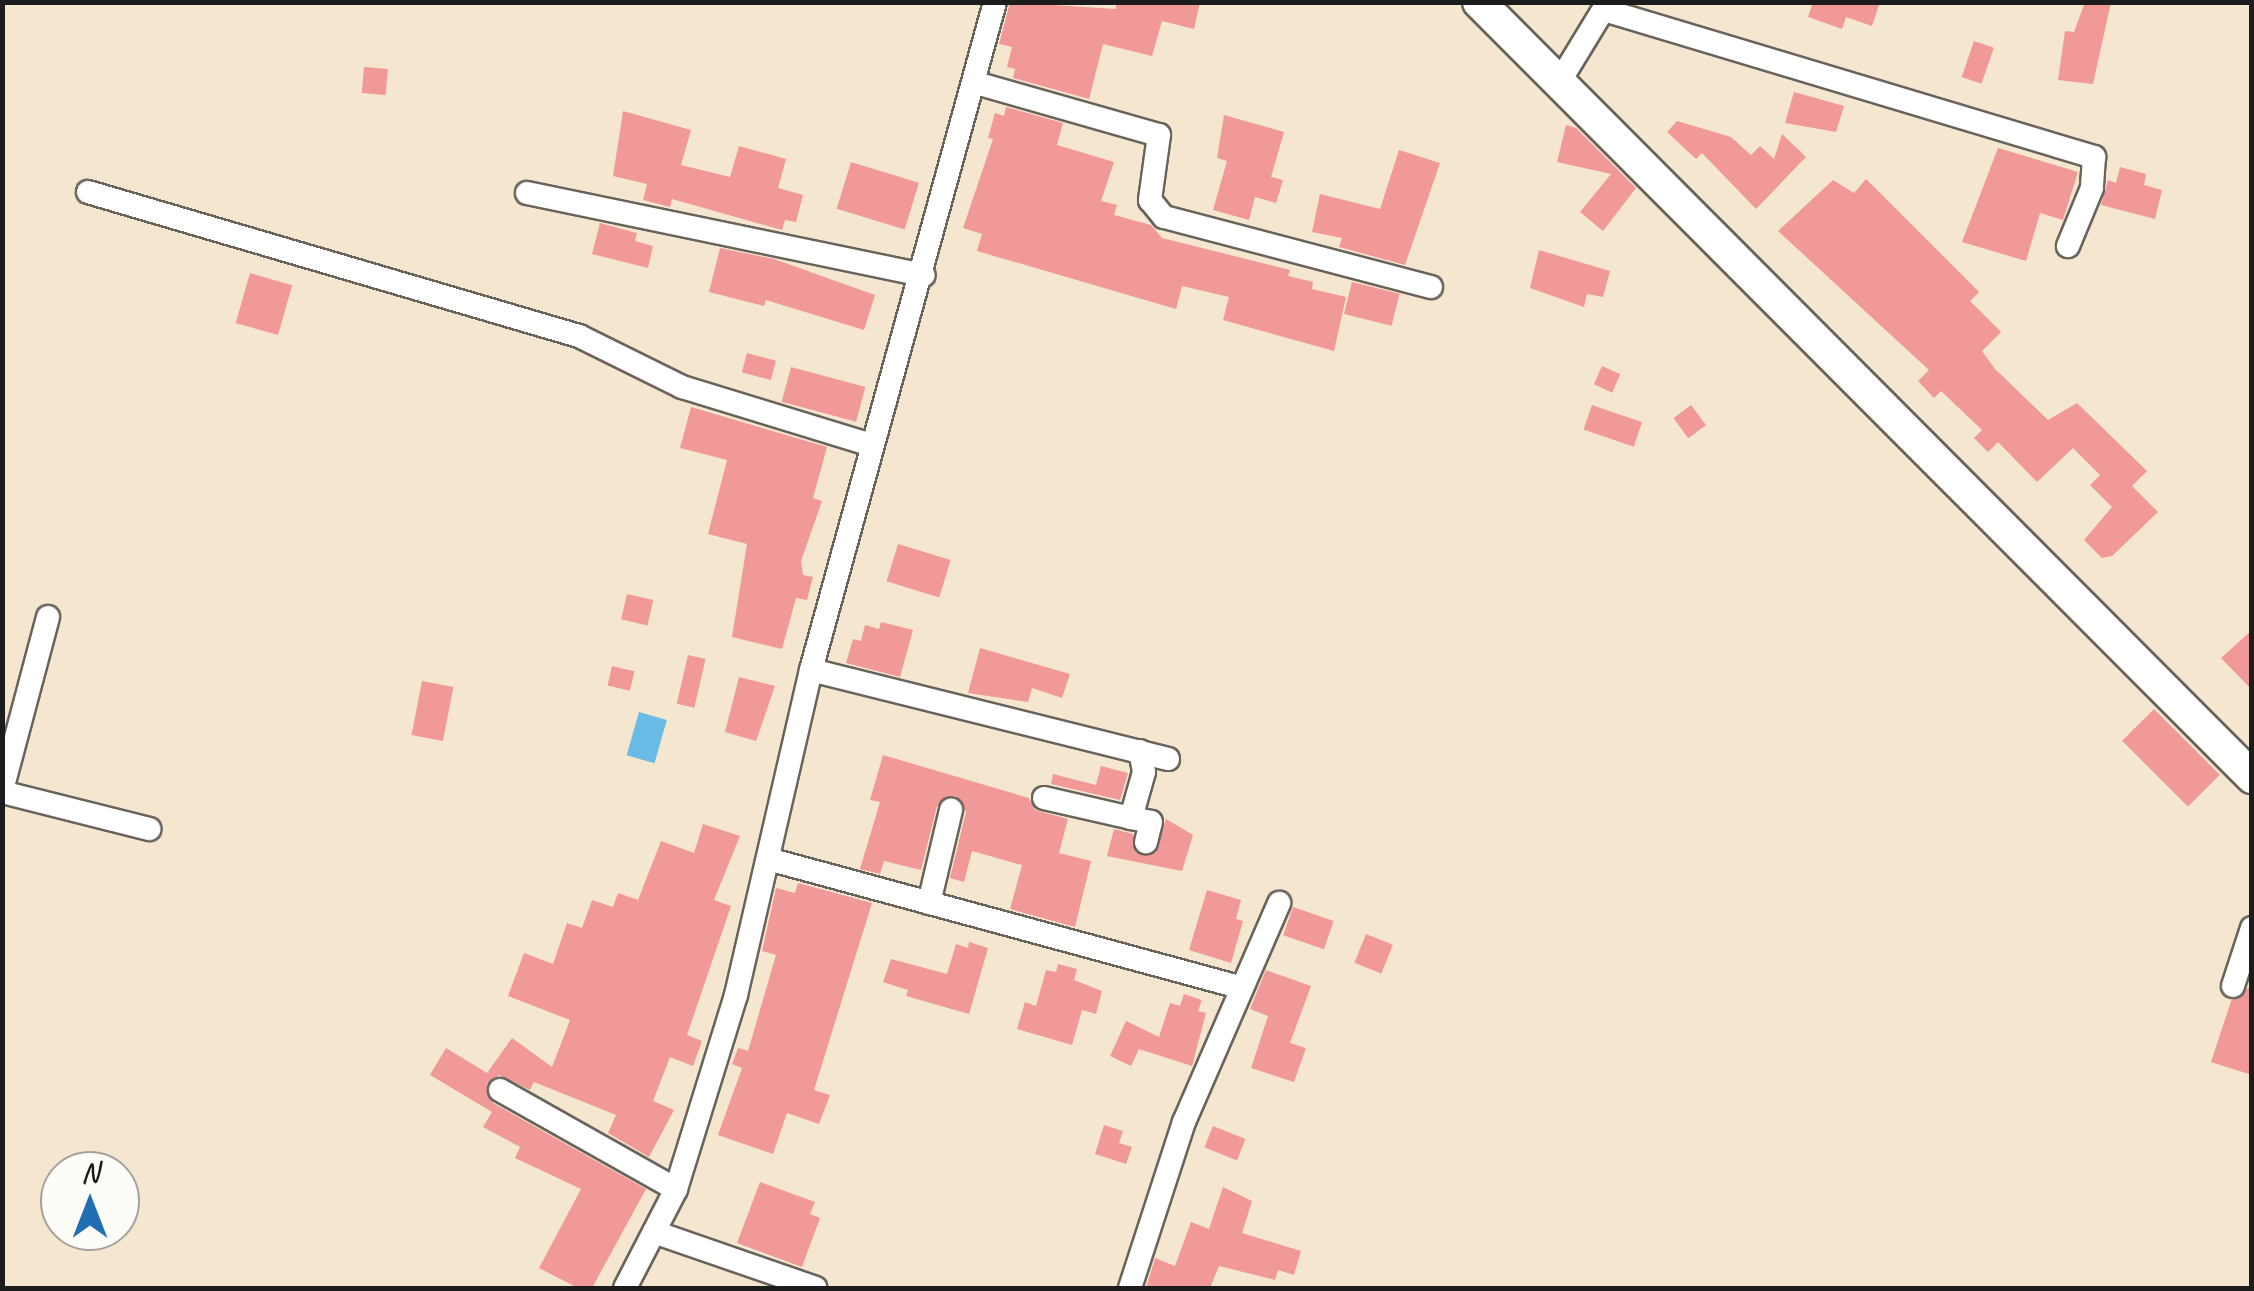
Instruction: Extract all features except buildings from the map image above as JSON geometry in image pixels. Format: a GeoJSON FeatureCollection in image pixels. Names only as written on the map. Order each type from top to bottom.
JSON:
{"type":"FeatureCollection","features":[{"type":"Feature","properties":{"kind":"main road"},"geometry":{"type":"LineString","coordinates":[[1479,2],[1558,84],[1654,172],[2252,777]]}},
{"type":"Feature","properties":{"kind":"street"},"geometry":{"type":"LineString","coordinates":[[624,1288],[676,1190],[736,995],[812,670],[872,445],[924,275],[995,2]]}},
{"type":"Feature","properties":{"kind":"street"},"geometry":{"type":"LineString","coordinates":[[1558,84],[1606,6],[2094,158],[2092,188],[2068,246]]}},
{"type":"Feature","properties":{"kind":"street"},"geometry":{"type":"LineString","coordinates":[[976,83],[1158,135],[1150,200],[1164,217],[1432,287]]}},
{"type":"Feature","properties":{"kind":"street"},"geometry":{"type":"LineString","coordinates":[[88,192],[579,336],[682,388],[872,445]]}},
{"type":"Feature","properties":{"kind":"street"},"geometry":{"type":"LineString","coordinates":[[528,193],[924,275]]}},
{"type":"Feature","properties":{"kind":"street"},"geometry":{"type":"LineString","coordinates":[[48,617],[2,791],[149,829]]}},
{"type":"Feature","properties":{"kind":"street"},"geometry":{"type":"LineString","coordinates":[[812,670],[1168,759]]}},
{"type":"Feature","properties":{"kind":"street"},"geometry":{"type":"LineString","coordinates":[[1131,818],[1144,772],[1140,751]]}},
{"type":"Feature","properties":{"kind":"street"},"geometry":{"type":"LineString","coordinates":[[1044,798],[1151,822],[1146,842]]}},
{"type":"Feature","properties":{"kind":"street"},"geometry":{"type":"LineString","coordinates":[[928,904],[950,810]]}},
{"type":"Feature","properties":{"kind":"street"},"geometry":{"type":"LineString","coordinates":[[768,859],[1242,988]]}},
{"type":"Feature","properties":{"kind":"street"},"geometry":{"type":"LineString","coordinates":[[1130,1288],[1184,1122],[1279,904]]}},
{"type":"Feature","properties":{"kind":"street"},"geometry":{"type":"LineString","coordinates":[[2234,986],[2252,928]]}},
{"type":"Feature","properties":{"kind":"street"},"geometry":{"type":"LineString","coordinates":[[500,1090],[676,1190]]}},
{"type":"Feature","properties":{"kind":"street"},"geometry":{"type":"LineString","coordinates":[[654,1232],[816,1288]]}},
{"type":"Feature","properties":{"kind":"water"},"geometry":{"type":"Polygon","coordinates":[[[639,712],[667,720],[654,763],[627,755],[639,712]]]}}]}
